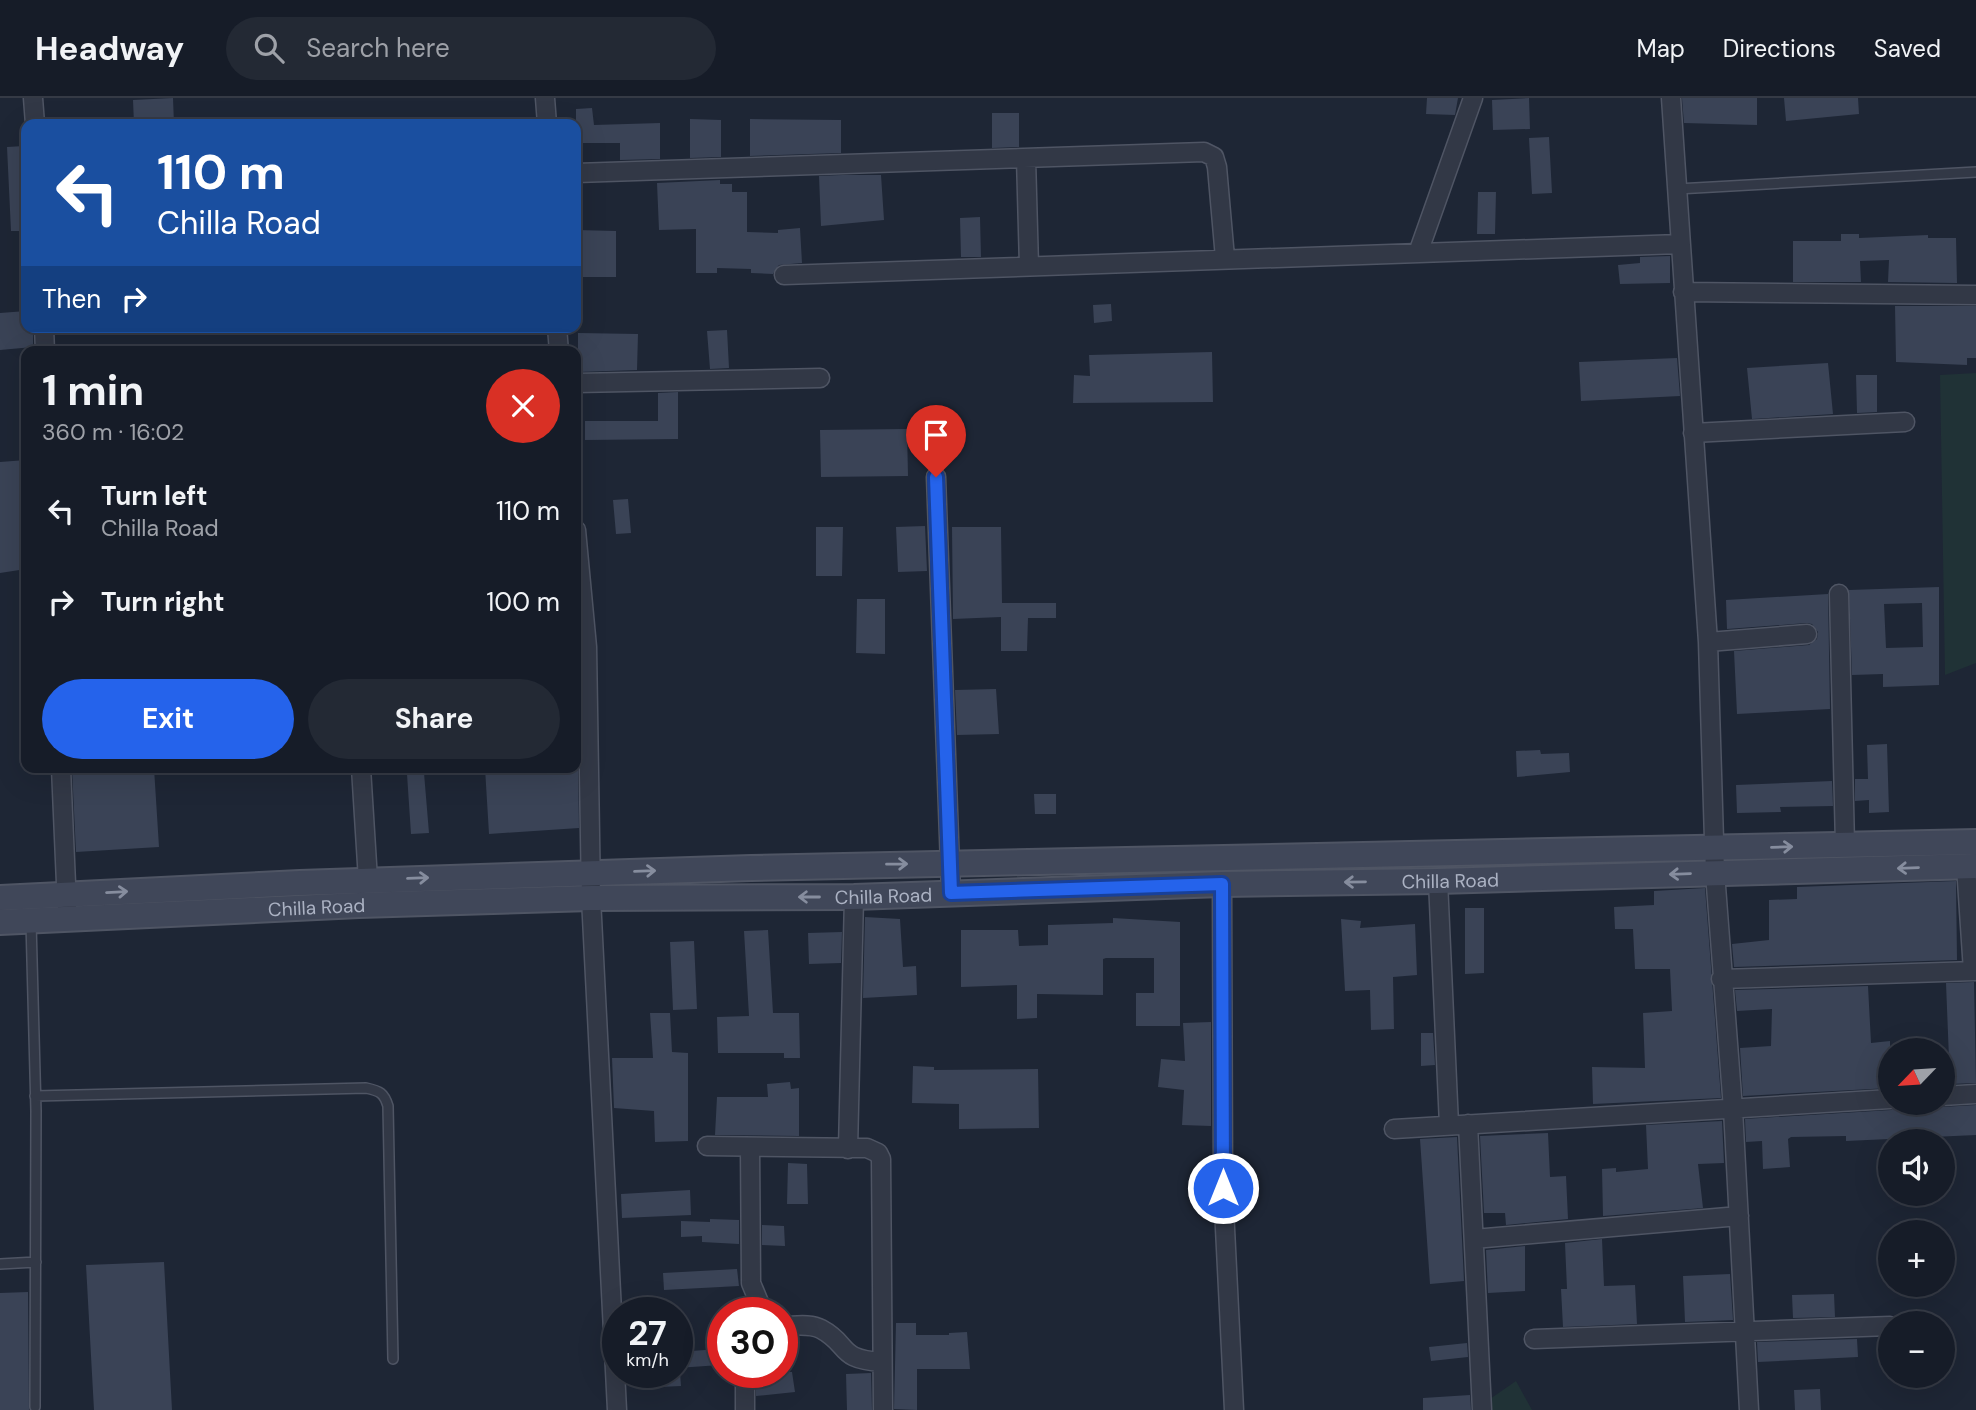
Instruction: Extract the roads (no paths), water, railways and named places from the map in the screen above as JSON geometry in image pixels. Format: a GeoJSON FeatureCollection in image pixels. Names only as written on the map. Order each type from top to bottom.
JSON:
{"type":"FeatureCollection","features":[{"type":"Feature","properties":{"kind":"main road"},"geometry":{"type":"LineString","coordinates":[[1715,861],[1844,845],[1976,842]]}},
{"type":"Feature","properties":{"kind":"main road","name":"Chilla Road"},"geometry":{"type":"LineString","coordinates":[[0,922],[30,920],[67,906],[368,880],[593,873],[1278,854],[1971,866]]}},
{"type":"Feature","properties":{"kind":"main road","name":"Chilla Road"},"geometry":{"type":"LineString","coordinates":[[0,898],[67,906],[854,897],[1222,884],[1438,881],[1715,861]]}},
{"type":"Feature","properties":{"kind":"street"},"geometry":{"type":"LineString","coordinates":[[33,98],[35,119]]}},
{"type":"Feature","properties":{"kind":"street"},"geometry":{"type":"LineString","coordinates":[[545,98],[547,119]]}},
{"type":"Feature","properties":{"kind":"street"},"geometry":{"type":"LineString","coordinates":[[1418,254],[1473,98]]}},
{"type":"Feature","properties":{"kind":"street"},"geometry":{"type":"LineString","coordinates":[[1671,98],[1708,642],[1721,979],[1733,1109],[1749,1410]]}},
{"type":"Feature","properties":{"kind":"street"},"geometry":{"type":"LineString","coordinates":[[581,173],[1204,152],[1214,157],[1217,167],[1225,258]]}},
{"type":"Feature","properties":{"kind":"street"},"geometry":{"type":"LineString","coordinates":[[1026,158],[1029,265]]}},
{"type":"Feature","properties":{"kind":"street"},"geometry":{"type":"LineString","coordinates":[[784,275],[1680,244]]}},
{"type":"Feature","properties":{"kind":"street"},"geometry":{"type":"LineString","coordinates":[[1683,292],[1976,295]]}},
{"type":"Feature","properties":{"kind":"street"},"geometry":{"type":"LineString","coordinates":[[581,383],[820,378]]}},
{"type":"Feature","properties":{"kind":"street"},"geometry":{"type":"LineString","coordinates":[[1693,433],[1905,422]]}},
{"type":"Feature","properties":{"kind":"street"},"geometry":{"type":"LineString","coordinates":[[936,477],[951,893]]}},
{"type":"Feature","properties":{"kind":"street"},"geometry":{"type":"LineString","coordinates":[[581,583],[587,647],[593,873],[591,898],[617,1410]]}},
{"type":"Feature","properties":{"kind":"street"},"geometry":{"type":"LineString","coordinates":[[1839,594],[1844,845]]}},
{"type":"Feature","properties":{"kind":"street"},"geometry":{"type":"LineString","coordinates":[[1708,642],[1807,634]]}},
{"type":"Feature","properties":{"kind":"street"},"geometry":{"type":"LineString","coordinates":[[61,773],[67,906]]}},
{"type":"Feature","properties":{"kind":"street"},"geometry":{"type":"LineString","coordinates":[[361,773],[368,880]]}},
{"type":"Feature","properties":{"kind":"street"},"geometry":{"type":"LineString","coordinates":[[1721,979],[1974,971],[1971,866]]}},
{"type":"Feature","properties":{"kind":"street"},"geometry":{"type":"LineString","coordinates":[[1438,881],[1450,1125]]}},
{"type":"Feature","properties":{"kind":"street"},"geometry":{"type":"LineString","coordinates":[[1222,884],[1223,1188],[1234,1410]]}},
{"type":"Feature","properties":{"kind":"street"},"geometry":{"type":"LineString","coordinates":[[848,1149],[854,897]]}},
{"type":"Feature","properties":{"kind":"street"},"geometry":{"type":"LineString","coordinates":[[1955,1095],[1976,1094]]}},
{"type":"Feature","properties":{"kind":"street"},"geometry":{"type":"LineString","coordinates":[[1394,1129],[1878,1100]]}},
{"type":"Feature","properties":{"kind":"street"},"geometry":{"type":"LineString","coordinates":[[1468,1124],[1482,1410]]}},
{"type":"Feature","properties":{"kind":"street"},"geometry":{"type":"LineString","coordinates":[[707,1146],[873,1149],[881,1159],[883,1410]]}},
{"type":"Feature","properties":{"kind":"street"},"geometry":{"type":"LineString","coordinates":[[750,1147],[751,1283],[757,1297]]}},
{"type":"Feature","properties":{"kind":"street"},"geometry":{"type":"LineString","coordinates":[[1474,1239],[1739,1216]]}},
{"type":"Feature","properties":{"kind":"street"},"geometry":{"type":"LineString","coordinates":[[798,1325],[813,1325],[823,1330],[857,1360],[882,1362]]}},
{"type":"Feature","properties":{"kind":"street"},"geometry":{"type":"LineString","coordinates":[[1534,1339],[1878,1326]]}},
{"type":"Feature","properties":{"kind":"street"},"geometry":{"type":"LineString","coordinates":[[745,1388],[745,1410]]}},
{"type":"Feature","properties":{"kind":"lane"},"geometry":{"type":"LineString","coordinates":[[1677,189],[1976,172]]}},
{"type":"Feature","properties":{"kind":"lane"},"geometry":{"type":"LineString","coordinates":[[30,920],[36,1096],[35,1407]]}},
{"type":"Feature","properties":{"kind":"lane"},"geometry":{"type":"LineString","coordinates":[[36,1096],[366,1088],[379,1091],[385,1096],[388,1106],[393,1359]]}},
{"type":"Feature","properties":{"kind":"lane"},"geometry":{"type":"LineString","coordinates":[[0,1264],[36,1262]]}}]}
